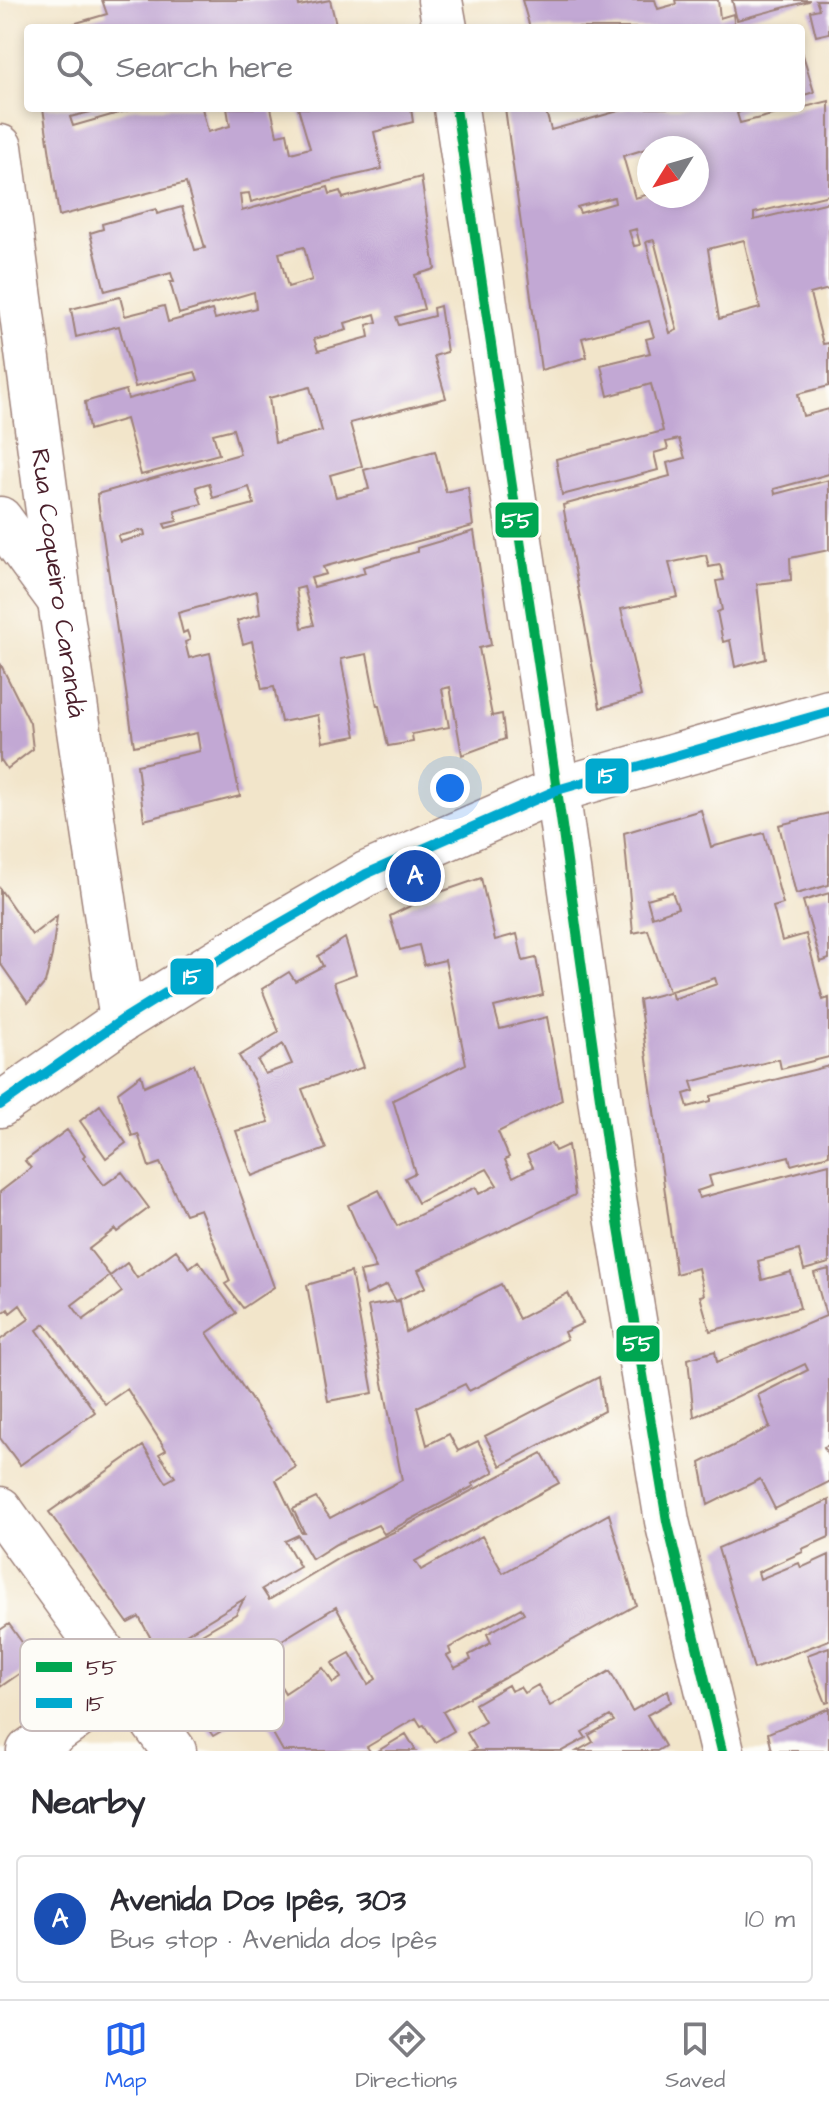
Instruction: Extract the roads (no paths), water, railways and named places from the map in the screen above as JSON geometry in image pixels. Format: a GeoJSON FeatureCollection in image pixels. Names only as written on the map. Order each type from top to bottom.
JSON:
{"type":"FeatureCollection","features":[{"type":"Feature","properties":{"kind":"street"},"geometry":{"type":"LineString","coordinates":[[440,0],[444,24]]}},
{"type":"Feature","properties":{"kind":"street"},"geometry":{"type":"LineString","coordinates":[[457,112],[614,1198],[667,1521],[722,1751]]}},
{"type":"Feature","properties":{"kind":"street","name":"Rua Coqueiro Carandá"},"geometry":{"type":"LineString","coordinates":[[0,147],[60,602],[122,1020]]}},
{"type":"Feature","properties":{"kind":"street"},"geometry":{"type":"LineString","coordinates":[[0,519],[60,602]]}},
{"type":"Feature","properties":{"kind":"street"},"geometry":{"type":"LineString","coordinates":[[0,1105],[122,1020],[366,874],[557,790],[829,712]]}},
{"type":"Feature","properties":{"kind":"street"},"geometry":{"type":"LineString","coordinates":[[0,1509],[93,1639]]}},
{"type":"Feature","properties":{"kind":"street"},"geometry":{"type":"LineString","coordinates":[[29,1751],[57,1731]]}},
{"type":"Feature","properties":{"kind":"street"},"geometry":{"type":"LineString","coordinates":[[160,1731],[174,1751]]}},
{"type":"Feature","properties":{"kind":"place","name":"Avenida Dos Ipês, 303"},"geometry":{"type":"Point","coordinates":[415,876]}}]}
